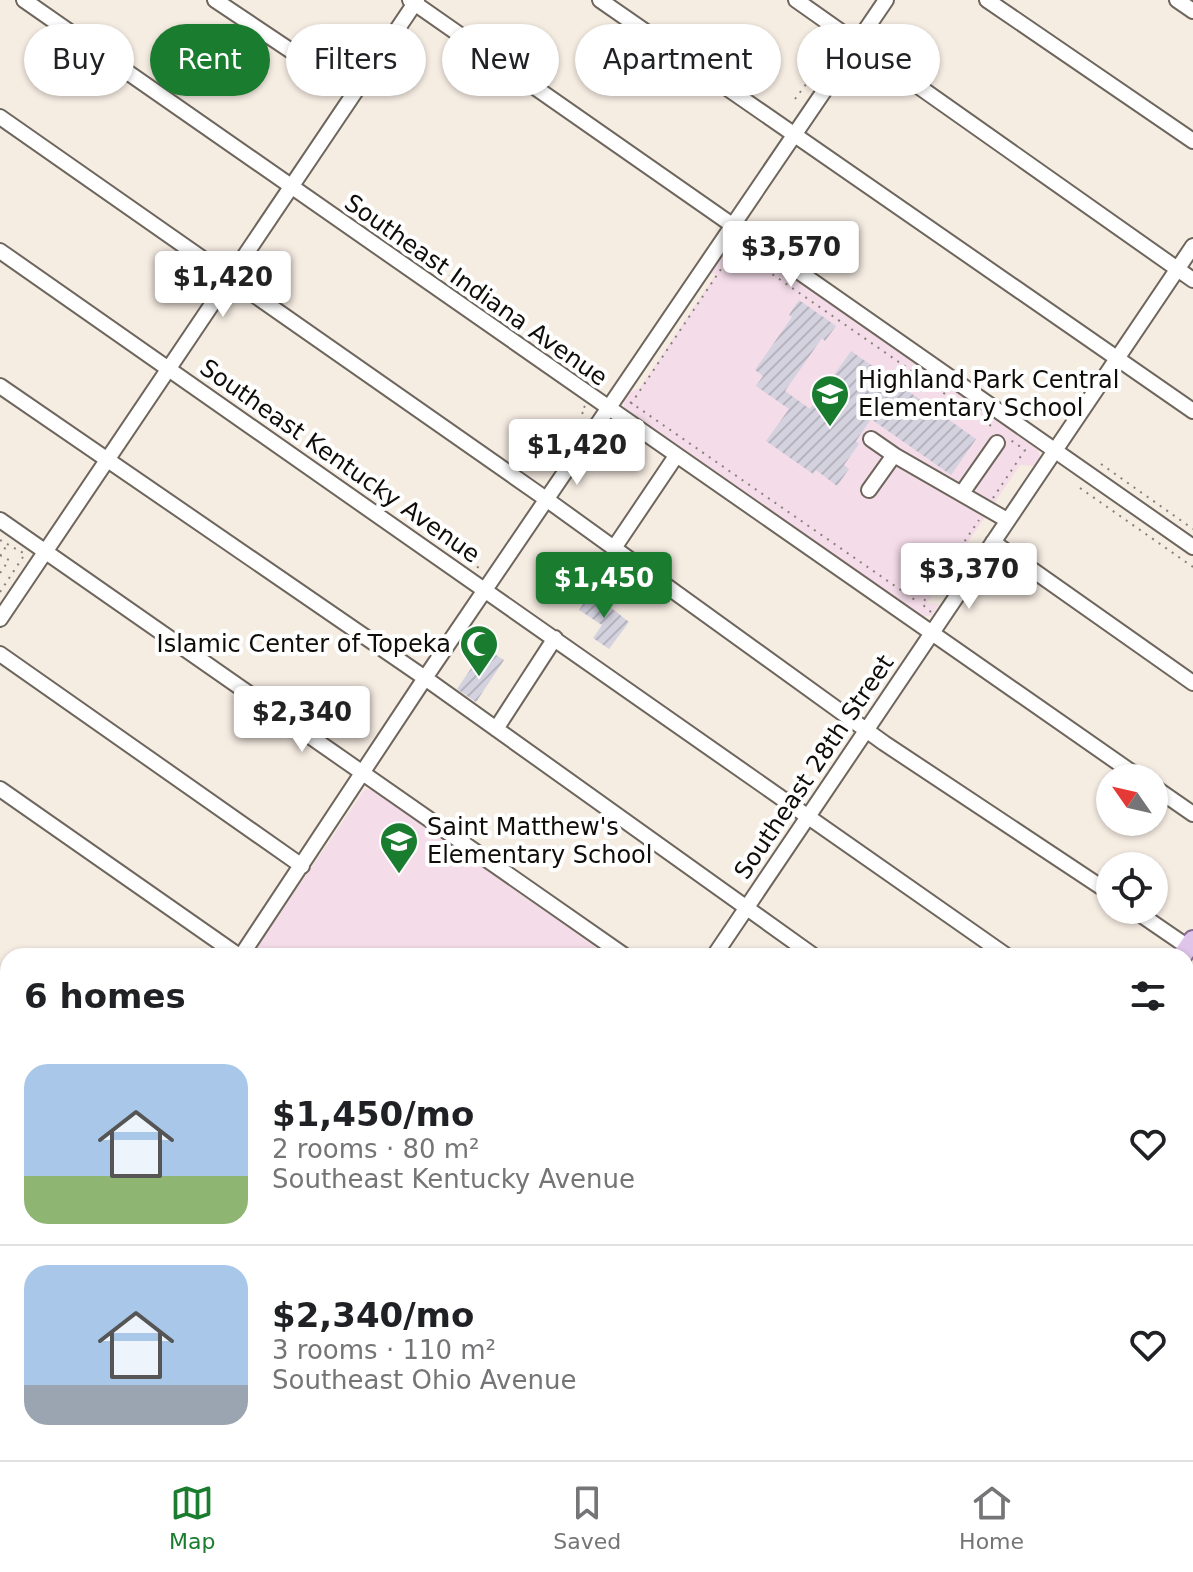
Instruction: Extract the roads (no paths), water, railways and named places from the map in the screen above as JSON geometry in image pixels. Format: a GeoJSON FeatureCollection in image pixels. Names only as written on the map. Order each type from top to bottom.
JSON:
{"type":"FeatureCollection","features":[{"type":"Feature","properties":{"kind":"street","name":"Southeast Indiana Avenue"},"geometry":{"type":"LineString","coordinates":[[24,0],[1120,764]]}},
{"type":"Feature","properties":{"kind":"street"},"geometry":{"type":"LineString","coordinates":[[215,0],[286,48]]}},
{"type":"Feature","properties":{"kind":"street"},"geometry":{"type":"LineString","coordinates":[[600,0],[1193,411]]}},
{"type":"Feature","properties":{"kind":"street"},"geometry":{"type":"LineString","coordinates":[[796,0],[831,24]]}},
{"type":"Feature","properties":{"kind":"street"},"geometry":{"type":"LineString","coordinates":[[869,24],[886,0]]}},
{"type":"Feature","properties":{"kind":"street"},"geometry":{"type":"LineString","coordinates":[[987,0],[1193,141]]}},
{"type":"Feature","properties":{"kind":"street"},"geometry":{"type":"LineString","coordinates":[[1177,0],[1193,11]]}},
{"type":"Feature","properties":{"kind":"street"},"geometry":{"type":"LineString","coordinates":[[399,24],[414,1],[1193,547]]}},
{"type":"Feature","properties":{"kind":"street"},"geometry":{"type":"LineString","coordinates":[[0,619],[352,96]]}},
{"type":"Feature","properties":{"kind":"street"},"geometry":{"type":"LineString","coordinates":[[246,948],[820,96]]}},
{"type":"Feature","properties":{"kind":"street"},"geometry":{"type":"LineString","coordinates":[[933,96],[1193,280]]}},
{"type":"Feature","properties":{"kind":"street"},"geometry":{"type":"LineString","coordinates":[[0,117],[546,499],[867,729],[1096,884]]}},
{"type":"Feature","properties":{"kind":"street","name":"Southeast 28th Street"},"geometry":{"type":"LineString","coordinates":[[719,948],[1193,246]]}},
{"type":"Feature","properties":{"kind":"street","name":"Southeast Kentucky Avenue"},"geometry":{"type":"LineString","coordinates":[[0,251],[996,948]]}},
{"type":"Feature","properties":{"kind":"street"},"geometry":{"type":"LineString","coordinates":[[0,386],[425,678],[802,948]]}},
{"type":"Feature","properties":{"kind":"street"},"geometry":{"type":"LineString","coordinates":[[871,439],[1007,520]]}},
{"type":"Feature","properties":{"kind":"street"},"geometry":{"type":"LineString","coordinates":[[962,493],[997,443]]}},
{"type":"Feature","properties":{"kind":"street"},"geometry":{"type":"LineString","coordinates":[[869,490],[894,455]]}},
{"type":"Feature","properties":{"kind":"street"},"geometry":{"type":"LineString","coordinates":[[614,548],[676,456]]}},
{"type":"Feature","properties":{"kind":"street"},"geometry":{"type":"LineString","coordinates":[[0,520],[613,948]]}},
{"type":"Feature","properties":{"kind":"street"},"geometry":{"type":"LineString","coordinates":[[993,542],[1193,683]]}},
{"type":"Feature","properties":{"kind":"street"},"geometry":{"type":"LineString","coordinates":[[496,729],[555,638]]}},
{"type":"Feature","properties":{"kind":"street"},"geometry":{"type":"LineString","coordinates":[[0,654],[302,866]]}},
{"type":"Feature","properties":{"kind":"street"},"geometry":{"type":"LineString","coordinates":[[0,789],[229,948]]}},
{"type":"Feature","properties":{"kind":"street"},"geometry":{"type":"LineString","coordinates":[[1168,797],[1193,814]]}},
{"type":"Feature","properties":{"kind":"street"},"geometry":{"type":"LineString","coordinates":[[1154,924],[1188,948]]}},
{"type":"Feature","properties":{"kind":"place","name":"Highland Park Central Elementary School"},"geometry":{"type":"Point","coordinates":[830,428]}},
{"type":"Feature","properties":{"kind":"place","name":"Islamic Center of Topeka"},"geometry":{"type":"Point","coordinates":[479,678]}},
{"type":"Feature","properties":{"kind":"place","name":"Saint Matthew's Elementary School"},"geometry":{"type":"Point","coordinates":[399,875]}}]}
